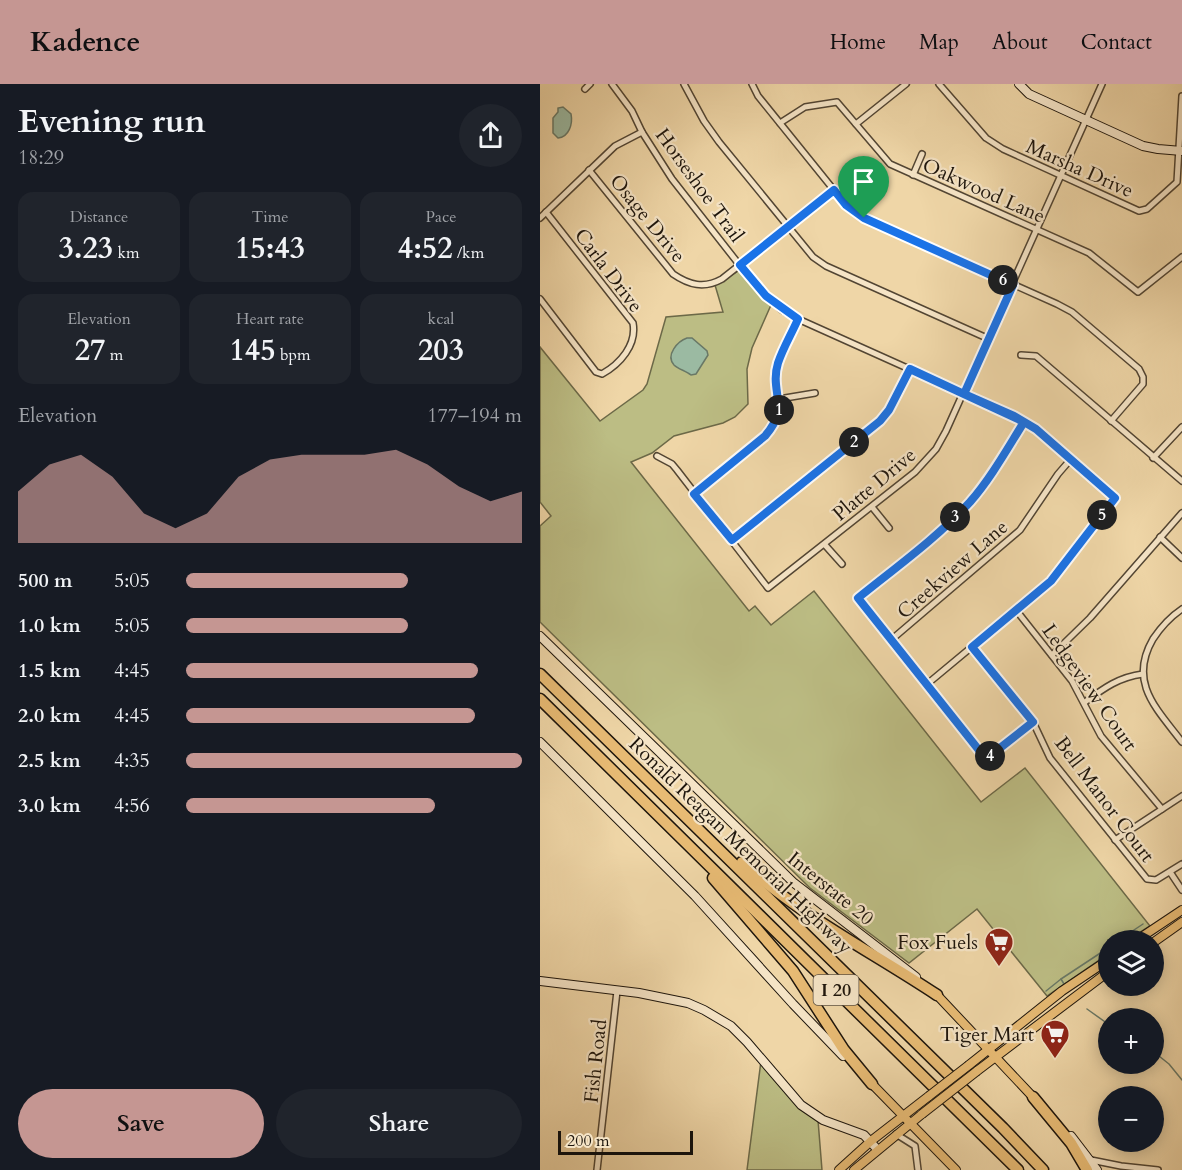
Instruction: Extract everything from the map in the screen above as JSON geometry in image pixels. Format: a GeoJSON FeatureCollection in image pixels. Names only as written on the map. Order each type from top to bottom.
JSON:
{"type":"FeatureCollection","features":[{"type":"Feature","properties":{"kind":"highway","name":"Ronald Reagan Memorial Highway"},"geometry":{"type":"LineString","coordinates":[[540,674],[680,809],[1043,1170]]}},
{"type":"Feature","properties":{"kind":"highway","name":"Ronald Reagan Memorial Highway"},"geometry":{"type":"LineString","coordinates":[[540,699],[1018,1170]]}},
{"type":"Feature","properties":{"kind":"highway"},"geometry":{"type":"LineString","coordinates":[[680,809],[794,905],[937,995]]}},
{"type":"Feature","properties":{"kind":"highway"},"geometry":{"type":"LineString","coordinates":[[653,810],[781,955],[844,1050],[872,1084]]}},
{"type":"Feature","properties":{"kind":"highway"},"geometry":{"type":"LineString","coordinates":[[1034,1097],[1089,1165]]}},
{"type":"Feature","properties":{"kind":"main road"},"geometry":{"type":"LineString","coordinates":[[1019,84],[1029,94],[1143,146],[1180,151]]}},
{"type":"Feature","properties":{"kind":"main road","name":"Interstate 20"},"geometry":{"type":"LineString","coordinates":[[540,636],[794,883],[937,995],[1034,1097]]}},
{"type":"Feature","properties":{"kind":"main road"},"geometry":{"type":"LineString","coordinates":[[540,742],[677,878],[793,1004],[956,1170]]}},
{"type":"Feature","properties":{"kind":"main road"},"geometry":{"type":"LineString","coordinates":[[1152,930],[1182,910]]}},
{"type":"Feature","properties":{"kind":"main road"},"geometry":{"type":"LineString","coordinates":[[1164,935],[1182,922]]}},
{"type":"Feature","properties":{"kind":"main road"},"geometry":{"type":"LineString","coordinates":[[854,1170],[973,1068],[988,1049],[1046,1003],[1098,967]]}},
{"type":"Feature","properties":{"kind":"main road"},"geometry":{"type":"LineString","coordinates":[[839,1170],[916,1106],[973,1068],[996,1057],[1097,980],[1091,972]]}},
{"type":"Feature","properties":{"kind":"main road"},"geometry":{"type":"LineString","coordinates":[[540,981],[688,1002],[731,1026],[801,1105],[823,1120],[864,1136],[877,1149]]}},
{"type":"Feature","properties":{"kind":"main road"},"geometry":{"type":"LineString","coordinates":[[1046,1003],[1053,1012]]}},
{"type":"Feature","properties":{"kind":"main road"},"geometry":{"type":"LineString","coordinates":[[1089,1165],[1097,1170]]}},
{"type":"Feature","properties":{"kind":"street"},"geometry":{"type":"LineString","coordinates":[[585,89],[590,84]]}},
{"type":"Feature","properties":{"kind":"street","name":"Horseshoe Trail"},"geometry":{"type":"LineString","coordinates":[[612,84],[632,111],[642,132],[672,179],[766,296],[798,319],[1024,422],[1036,429],[1115,498],[1051,581],[1017,610]]}},
{"type":"Feature","properties":{"kind":"street"},"geometry":{"type":"LineString","coordinates":[[692,84],[685,86],[704,121],[813,258],[826,266],[989,339]]}},
{"type":"Feature","properties":{"kind":"street"},"geometry":{"type":"LineString","coordinates":[[752,84],[758,96],[846,205],[864,218],[1057,303],[1072,312],[1139,369],[1143,377],[1143,384],[1111,421]]}},
{"type":"Feature","properties":{"kind":"street"},"geometry":{"type":"LineString","coordinates":[[856,124],[906,84]]}},
{"type":"Feature","properties":{"kind":"street","name":"Marsha Drive"},"geometry":{"type":"LineString","coordinates":[[939,84],[986,138],[1003,150],[1139,211],[1162,197],[1177,182],[1182,96]]}},
{"type":"Feature","properties":{"kind":"street","name":"Platte Drive"},"geometry":{"type":"LineString","coordinates":[[732,540],[768,588],[915,472],[936,449],[964,394],[1102,84]]}},
{"type":"Feature","properties":{"kind":"street","name":"Oakwood Lane"},"geometry":{"type":"LineString","coordinates":[[780,123],[805,107],[837,102],[891,164],[1095,256],[1138,291],[1182,257]]}},
{"type":"Feature","properties":{"kind":"street"},"geometry":{"type":"LineString","coordinates":[[540,218],[615,146],[642,132]]}},
{"type":"Feature","properties":{"kind":"street"},"geometry":{"type":"LineString","coordinates":[[913,175],[922,154]]}},
{"type":"Feature","properties":{"kind":"street","name":"Osage Drive"},"geometry":{"type":"LineString","coordinates":[[589,170],[666,267],[680,279],[704,286],[715,283],[740,265],[834,190]]}},
{"type":"Feature","properties":{"kind":"street","name":"Carla Drive"},"geometry":{"type":"LineString","coordinates":[[540,299],[596,372],[603,374],[623,358],[633,336],[633,323],[546,212]]}},
{"type":"Feature","properties":{"kind":"street"},"geometry":{"type":"LineString","coordinates":[[694,494],[765,436],[777,420],[778,365],[798,319]]}},
{"type":"Feature","properties":{"kind":"street"},"geometry":{"type":"LineString","coordinates":[[1022,355],[1036,356],[1182,482]]}},
{"type":"Feature","properties":{"kind":"street"},"geometry":{"type":"LineString","coordinates":[[657,456],[672,465],[732,540],[880,421],[889,410],[910,369]]}},
{"type":"Feature","properties":{"kind":"street"},"geometry":{"type":"LineString","coordinates":[[779,399],[815,393]]}},
{"type":"Feature","properties":{"kind":"street"},"geometry":{"type":"LineString","coordinates":[[1024,422],[986,483],[959,514],[858,598],[986,759],[1033,722]]}},
{"type":"Feature","properties":{"kind":"street"},"geometry":{"type":"LineString","coordinates":[[1153,458],[1182,427]]}},
{"type":"Feature","properties":{"kind":"street","name":"Creekview Lane"},"geometry":{"type":"LineString","coordinates":[[891,640],[1002,548],[1020,530],[1058,474],[1071,459]]}},
{"type":"Feature","properties":{"kind":"street"},"geometry":{"type":"LineString","coordinates":[[872,507],[889,528]]}},
{"type":"Feature","properties":{"kind":"street"},"geometry":{"type":"LineString","coordinates":[[1052,655],[1090,618],[1182,513]]}},
{"type":"Feature","properties":{"kind":"street"},"geometry":{"type":"LineString","coordinates":[[1160,537],[1182,558]]}},
{"type":"Feature","properties":{"kind":"street"},"geometry":{"type":"LineString","coordinates":[[825,545],[842,564]]}},
{"type":"Feature","properties":{"kind":"street"},"geometry":{"type":"LineString","coordinates":[[1182,609],[1168,619],[1157,633],[1148,648],[1143,674],[1148,695],[1182,742]]}},
{"type":"Feature","properties":{"kind":"street"},"geometry":{"type":"LineString","coordinates":[[926,685],[1017,610]]}},
{"type":"Feature","properties":{"kind":"street","name":"Ledgeview Court"},"geometry":{"type":"LineString","coordinates":[[1017,610],[1072,681],[1101,736],[1162,809]]}},
{"type":"Feature","properties":{"kind":"street","name":"Bell Manor Court"},"geometry":{"type":"LineString","coordinates":[[972,647],[1033,722],[1050,758],[1147,879],[1156,880],[1170,872]]}},
{"type":"Feature","properties":{"kind":"street"},"geometry":{"type":"LineString","coordinates":[[1084,702],[1115,681],[1126,676],[1143,674]]}},
{"type":"Feature","properties":{"kind":"street"},"geometry":{"type":"LineString","coordinates":[[1115,840],[1182,796]]}},
{"type":"Feature","properties":{"kind":"street"},"geometry":{"type":"LineString","coordinates":[[1182,875],[1179,866],[1170,872],[1182,890]]}},
{"type":"Feature","properties":{"kind":"street","name":"Fish Road"},"geometry":{"type":"LineString","coordinates":[[597,1170],[617,991]]}},
{"type":"Feature","properties":{"kind":"street"},"geometry":{"type":"LineString","coordinates":[[896,1134],[915,1146],[918,1170]]}},
{"type":"Feature","properties":{"kind":"street"},"geometry":{"type":"LineString","coordinates":[[1089,1165],[1158,1170]]}},
{"type":"Feature","properties":{"kind":"green space"},"geometry":{"type":"Polygon","coordinates":[[[738,271],[742,272],[756,291],[771,305],[752,348],[747,369],[748,404],[735,417],[723,423],[674,436],[652,453],[631,462],[749,611],[755,606],[771,625],[814,591],[981,802],[1025,768],[1150,926],[1144,930],[1098,930],[1098,961],[1047,996],[977,909],[909,963],[810,888],[540,622],[540,526],[551,516],[540,502],[540,347],[600,421],[643,390],[647,384],[666,317],[723,312],[715,285],[738,271]]]}},
{"type":"Feature","properties":{"kind":"green space"},"geometry":{"type":"Polygon","coordinates":[[[761,1061],[818,1120],[822,1170],[747,1170],[761,1061]]]}},
{"type":"Feature","properties":{"kind":"shaded area"},"geometry":{"type":"Polygon","coordinates":[[[563,107],[571,114],[571,122],[567,133],[558,138],[553,133],[553,118],[558,108],[563,107]]]}},
{"type":"Feature","properties":{"kind":"shaded area"},"geometry":{"type":"Polygon","coordinates":[[[687,338],[692,338],[707,351],[708,355],[696,374],[691,375],[674,365],[671,357],[677,345],[687,338]]]}},
{"type":"Feature","properties":{"kind":"waterway"},"geometry":{"type":"LineString","coordinates":[[1134,930],[1143,924]]}},
{"type":"Feature","properties":{"kind":"waterway"},"geometry":{"type":"LineString","coordinates":[[1061,979],[1098,955]]}},
{"type":"Feature","properties":{"kind":"waterway"},"geometry":{"type":"LineString","coordinates":[[1046,991],[1061,979],[1064,984]]}},
{"type":"Feature","properties":{"kind":"waterway"},"geometry":{"type":"LineString","coordinates":[[1087,1009],[1098,1017]]}},
{"type":"Feature","properties":{"kind":"waterway"},"geometry":{"type":"LineString","coordinates":[[1164,1060],[1182,1080]]}},
{"type":"Feature","properties":{"kind":"place","name":"Fox Fuels"},"geometry":{"type":"Point","coordinates":[999,968]}},
{"type":"Feature","properties":{"kind":"place","name":"Tiger Mart"},"geometry":{"type":"Point","coordinates":[1055,1060]}},
{"type":"Feature","properties":{"kind":"route"},"geometry":{"type":"LineString","coordinates":[[834,190],[846,205],[864,218],[1013,285],[964,394],[1014,416],[1036,429],[1115,498],[1051,581],[972,647],[1033,722],[986,759],[858,598],[953,519],[970,502],[986,483],[1024,422],[910,369],[889,410],[880,421],[732,540],[694,494],[765,436],[777,420],[778,365],[798,319],[766,296],[740,265],[834,190]]}}]}
